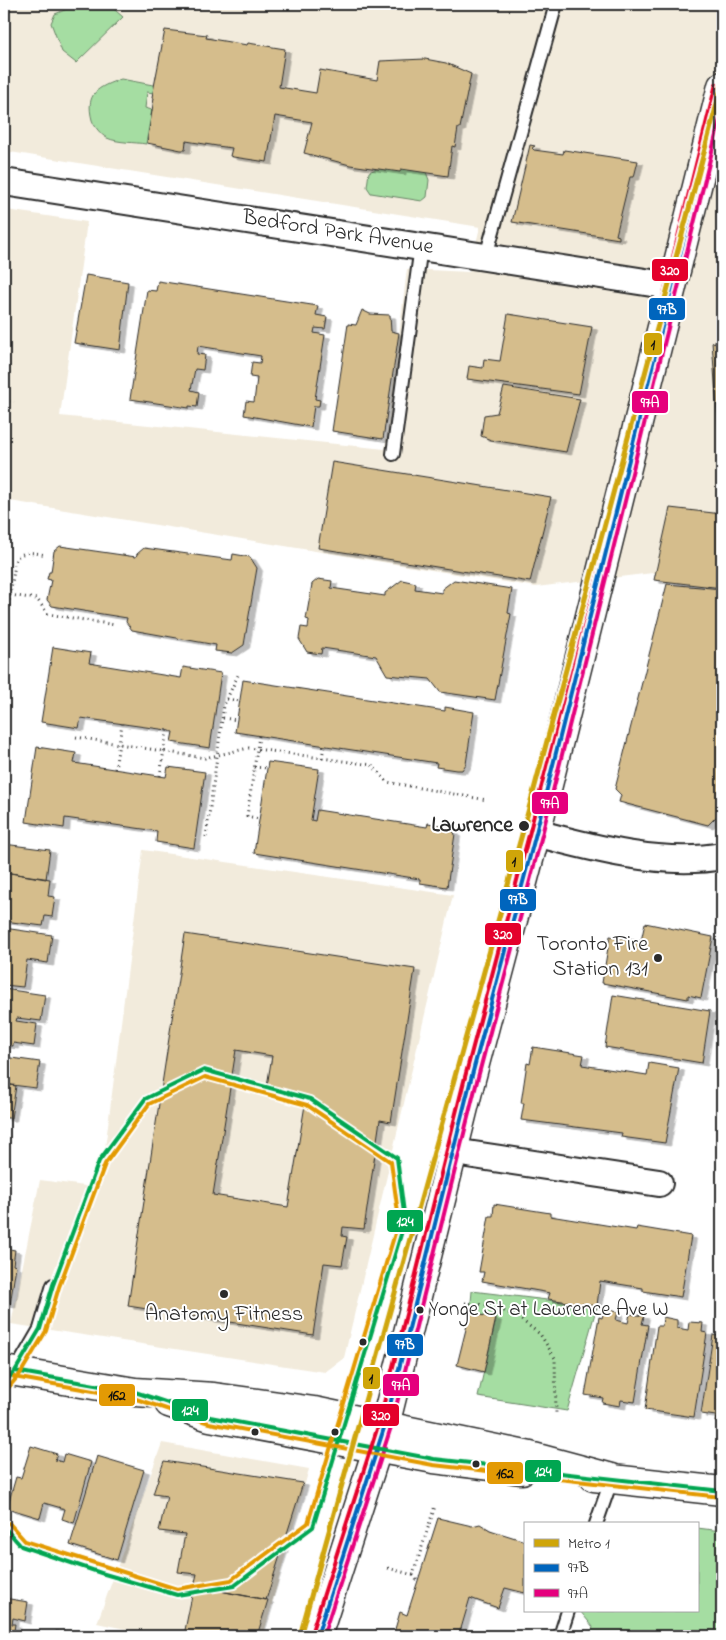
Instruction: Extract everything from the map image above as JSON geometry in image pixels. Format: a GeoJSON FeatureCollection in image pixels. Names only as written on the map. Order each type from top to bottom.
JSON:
{"type":"FeatureCollection","features":[{"type":"Feature","properties":{"kind":"main road"},"geometry":{"type":"LineString","coordinates":[[317,1636],[381,1437],[536,833],[628,467],[671,286],[722,89]]}},
{"type":"Feature","properties":{"kind":"main road"},"geometry":{"type":"LineString","coordinates":[[8,1375],[135,1392],[210,1418],[381,1437],[434,1459],[518,1470],[612,1478],[722,1491]]}},
{"type":"Feature","properties":{"kind":"street","name":"Bedford Park Avenue"},"geometry":{"type":"LineString","coordinates":[[4,182],[671,286]]}},
{"type":"Feature","properties":{"kind":"street"},"geometry":{"type":"LineString","coordinates":[[536,833],[577,844],[624,853],[674,858],[709,859],[722,856]]}},
{"type":"Feature","properties":{"kind":"street"},"geometry":{"type":"LineString","coordinates":[[454,1152],[659,1183]]}},
{"type":"Feature","properties":{"kind":"lane"},"geometry":{"type":"LineString","coordinates":[[486,256],[556,4]]}},
{"type":"Feature","properties":{"kind":"lane"},"geometry":{"type":"LineString","coordinates":[[393,454],[421,246]]}},
{"type":"Feature","properties":{"kind":"lane"},"geometry":{"type":"LineString","coordinates":[[8,1375],[40,1329],[52,1285]]}},
{"type":"Feature","properties":{"kind":"lane"},"geometry":{"type":"LineString","coordinates":[[597,1522],[612,1478]]}},
{"type":"Feature","properties":{"kind":"lane"},"geometry":{"type":"LineString","coordinates":[[560,1636],[568,1612]]}},
{"type":"Feature","properties":{"kind":"path"},"geometry":{"type":"LineString","coordinates":[[4,401],[14,402]]}},
{"type":"Feature","properties":{"kind":"path"},"geometry":{"type":"LineString","coordinates":[[6,620],[16,558],[28,552],[46,555]]}},
{"type":"Feature","properties":{"kind":"path"},"geometry":{"type":"LineString","coordinates":[[10,595],[37,599],[48,614],[115,625]]}},
{"type":"Feature","properties":{"kind":"path"},"geometry":{"type":"LineString","coordinates":[[206,837],[223,718],[228,698],[239,673]]}},
{"type":"Feature","properties":{"kind":"path"},"geometry":{"type":"LineString","coordinates":[[228,698],[240,701]]}},
{"type":"Feature","properties":{"kind":"path"},"geometry":{"type":"LineString","coordinates":[[223,718],[237,720]]}},
{"type":"Feature","properties":{"kind":"path"},"geometry":{"type":"LineString","coordinates":[[114,769],[122,724]]}},
{"type":"Feature","properties":{"kind":"path"},"geometry":{"type":"LineString","coordinates":[[160,776],[167,730]]}},
{"type":"Feature","properties":{"kind":"path"},"geometry":{"type":"LineString","coordinates":[[259,736],[247,816],[259,819]]}},
{"type":"Feature","properties":{"kind":"path"},"geometry":{"type":"LineString","coordinates":[[76,737],[206,758],[249,748],[372,765],[387,782],[488,800]]}},
{"type":"Feature","properties":{"kind":"path"},"geometry":{"type":"LineString","coordinates":[[322,758],[324,746]]}},
{"type":"Feature","properties":{"kind":"path"},"geometry":{"type":"LineString","coordinates":[[254,767],[267,768]]}},
{"type":"Feature","properties":{"kind":"path"},"geometry":{"type":"LineString","coordinates":[[465,1303],[492,1306],[516,1316],[540,1334],[555,1358],[556,1415]]}},
{"type":"Feature","properties":{"kind":"path"},"geometry":{"type":"LineString","coordinates":[[413,1575],[436,1506]]}},
{"type":"Feature","properties":{"kind":"path"},"geometry":{"type":"LineString","coordinates":[[388,1568],[413,1575],[418,1582]]}},
{"type":"Feature","properties":{"kind":"shaded area"},"geometry":{"type":"Polygon","coordinates":[[[4,4],[490,4],[533,10],[535,4],[722,4],[722,580],[661,572],[536,587],[4,500],[4,232],[7,210],[87,222],[60,416],[385,449],[407,269],[469,272],[480,227],[4,151],[4,4]]]}},
{"type":"Feature","properties":{"kind":"shaded area"},"geometry":{"type":"Polygon","coordinates":[[[143,850],[453,895],[344,1358],[325,1372],[11,1324],[40,1180],[100,1188],[143,850]]]}},
{"type":"Feature","properties":{"kind":"shaded area"},"geometry":{"type":"Polygon","coordinates":[[[162,1443],[309,1469],[263,1636],[158,1636],[97,1623],[162,1443]]]}},
{"type":"Feature","properties":{"kind":"green space"},"geometry":{"type":"Polygon","coordinates":[[[79,4],[108,4],[123,17],[76,63],[62,52],[51,23],[55,14],[79,4]]]}},
{"type":"Feature","properties":{"kind":"green space"},"geometry":{"type":"Polygon","coordinates":[[[121,79],[153,85],[154,93],[147,92],[145,108],[152,110],[146,144],[111,140],[102,135],[92,120],[90,103],[95,92],[121,79]]]}},
{"type":"Feature","properties":{"kind":"green space"},"geometry":{"type":"Polygon","coordinates":[[[389,166],[426,172],[429,180],[427,197],[422,201],[371,193],[367,187],[369,172],[389,166]]]}},
{"type":"Feature","properties":{"kind":"green space"},"geometry":{"type":"Polygon","coordinates":[[[472,1291],[597,1306],[567,1411],[478,1397],[496,1319],[470,1313],[472,1291]]]}},
{"type":"Feature","properties":{"kind":"green space"},"geometry":{"type":"Polygon","coordinates":[[[698,1528],[722,1531],[722,1636],[590,1636],[593,1627],[581,1612],[698,1612],[698,1528]]]}},
{"type":"Feature","properties":{"kind":"building"},"geometry":{"type":"Polygon","coordinates":[[[165,30],[207,35],[206,38],[247,45],[248,43],[285,49],[279,87],[316,93],[320,70],[377,80],[380,61],[425,59],[446,63],[471,74],[455,147],[452,146],[448,176],[401,169],[400,172],[350,165],[304,153],[312,122],[275,116],[267,162],[230,156],[232,148],[186,141],[185,150],[181,150],[147,143],[154,98],[152,97],[165,30]]]}},
{"type":"Feature","properties":{"kind":"building"},"geometry":{"type":"Polygon","coordinates":[[[530,145],[535,146],[532,148],[534,150],[563,154],[564,150],[638,161],[634,177],[630,177],[616,235],[619,236],[619,239],[512,222],[530,145]]]}},
{"type":"Feature","properties":{"kind":"building"},"geometry":{"type":"Polygon","coordinates":[[[86,275],[128,282],[120,350],[74,343],[86,275]]]}},
{"type":"Feature","properties":{"kind":"building"},"geometry":{"type":"Polygon","coordinates":[[[158,281],[318,306],[316,315],[327,317],[325,329],[315,328],[314,333],[325,335],[315,399],[320,400],[319,406],[314,406],[311,427],[244,415],[246,401],[254,402],[257,378],[250,377],[252,362],[260,363],[261,356],[198,346],[197,354],[205,355],[203,370],[195,369],[191,390],[199,392],[197,407],[189,406],[189,408],[130,399],[147,290],[156,291],[158,281]]]}},
{"type":"Feature","properties":{"kind":"building"},"geometry":{"type":"Polygon","coordinates":[[[722,309],[722,344],[715,342],[722,309]]]}},
{"type":"Feature","properties":{"kind":"building"},"geometry":{"type":"Polygon","coordinates":[[[362,310],[370,314],[390,315],[391,331],[399,333],[383,439],[332,431],[348,324],[356,325],[362,310]]]}},
{"type":"Feature","properties":{"kind":"building"},"geometry":{"type":"Polygon","coordinates":[[[508,314],[592,327],[579,394],[467,379],[469,366],[483,368],[484,359],[500,361],[508,314]]]}},
{"type":"Feature","properties":{"kind":"building"},"geometry":{"type":"Polygon","coordinates":[[[712,342],[722,344],[722,463],[721,463],[712,342]]]}},
{"type":"Feature","properties":{"kind":"building"},"geometry":{"type":"Polygon","coordinates":[[[504,387],[580,399],[566,452],[491,440],[481,436],[484,415],[497,413],[504,387]]]}},
{"type":"Feature","properties":{"kind":"building"},"geometry":{"type":"Polygon","coordinates":[[[332,462],[551,497],[530,582],[318,548],[332,462]]]}},
{"type":"Feature","properties":{"kind":"building"},"geometry":{"type":"Polygon","coordinates":[[[670,508],[722,514],[722,588],[654,580],[670,508]]]}},
{"type":"Feature","properties":{"kind":"building"},"geometry":{"type":"Polygon","coordinates":[[[60,546],[136,557],[144,548],[232,560],[233,554],[250,557],[257,568],[244,645],[232,653],[215,651],[216,645],[132,630],[126,622],[127,618],[52,606],[47,600],[51,580],[47,579],[49,572],[51,572],[54,551],[60,546]]]}},
{"type":"Feature","properties":{"kind":"building"},"geometry":{"type":"Polygon","coordinates":[[[318,579],[332,581],[331,588],[385,596],[385,593],[402,580],[416,583],[415,589],[442,593],[442,589],[454,580],[512,589],[508,613],[511,614],[495,700],[440,692],[430,679],[387,675],[376,656],[322,648],[321,654],[307,652],[299,639],[301,627],[308,628],[309,620],[306,619],[312,584],[318,579]]]}},
{"type":"Feature","properties":{"kind":"building"},"geometry":{"type":"Polygon","coordinates":[[[667,584],[722,589],[722,799],[718,815],[708,825],[619,802],[621,795],[615,789],[667,584]]]}},
{"type":"Feature","properties":{"kind":"building"},"geometry":{"type":"Polygon","coordinates":[[[53,647],[91,653],[89,663],[181,678],[183,667],[221,673],[210,748],[171,742],[173,732],[167,730],[81,718],[79,728],[41,722],[53,647]]]}},
{"type":"Feature","properties":{"kind":"building"},"geometry":{"type":"Polygon","coordinates":[[[243,680],[445,711],[445,707],[474,712],[466,764],[462,770],[456,770],[436,767],[437,763],[235,732],[243,680]]]}},
{"type":"Feature","properties":{"kind":"building"},"geometry":{"type":"Polygon","coordinates":[[[37,747],[76,753],[74,763],[166,777],[168,767],[205,772],[194,848],[156,842],[157,831],[65,818],[64,828],[26,822],[37,747]]]}},
{"type":"Feature","properties":{"kind":"building"},"geometry":{"type":"Polygon","coordinates":[[[268,762],[319,769],[311,820],[315,821],[317,810],[427,827],[428,823],[450,827],[455,834],[447,887],[420,883],[420,879],[254,853],[268,762]]]}},
{"type":"Feature","properties":{"kind":"building"},"geometry":{"type":"Polygon","coordinates":[[[4,844],[50,850],[46,879],[4,872],[4,844]]]}},
{"type":"Feature","properties":{"kind":"building"},"geometry":{"type":"Polygon","coordinates":[[[4,872],[50,879],[48,896],[55,897],[52,917],[45,916],[43,926],[4,921],[4,872]]]}},
{"type":"Feature","properties":{"kind":"building","name":"Toronto Fire Station 131"},"geometry":{"type":"Polygon","coordinates":[[[645,923],[713,937],[701,998],[688,995],[688,999],[602,983],[610,936],[641,941],[645,923]]]}},
{"type":"Feature","properties":{"kind":"building"},"geometry":{"type":"Polygon","coordinates":[[[4,928],[52,935],[48,963],[27,960],[23,987],[4,985],[4,928]]]}},
{"type":"Feature","properties":{"kind":"building"},"geometry":{"type":"Polygon","coordinates":[[[185,934],[415,969],[391,1122],[380,1120],[364,1229],[343,1227],[342,1236],[347,1237],[342,1265],[324,1263],[313,1335],[128,1306],[185,934]],[[236,1050],[213,1195],[288,1207],[306,1099],[266,1092],[272,1056],[236,1050]]]}},
{"type":"Feature","properties":{"kind":"building"},"geometry":{"type":"Polygon","coordinates":[[[4,989],[45,995],[41,1021],[17,1018],[16,1021],[37,1024],[34,1046],[13,1043],[13,1046],[4,1045],[4,989]]]}},
{"type":"Feature","properties":{"kind":"building"},"geometry":{"type":"Polygon","coordinates":[[[613,995],[710,1011],[702,1063],[605,1047],[613,995]]]}},
{"type":"Feature","properties":{"kind":"building"},"geometry":{"type":"Polygon","coordinates":[[[533,1047],[584,1055],[582,1065],[647,1075],[649,1063],[679,1068],[665,1143],[621,1137],[622,1133],[521,1120],[524,1103],[521,1103],[527,1063],[530,1064],[533,1047]]]}},
{"type":"Feature","properties":{"kind":"building"},"geometry":{"type":"Polygon","coordinates":[[[4,1057],[40,1062],[36,1088],[4,1084],[4,1057]]]}},
{"type":"Feature","properties":{"kind":"building"},"geometry":{"type":"Polygon","coordinates":[[[4,1084],[16,1086],[11,1118],[4,1118],[4,1084]]]}},
{"type":"Feature","properties":{"kind":"building"},"geometry":{"type":"Polygon","coordinates":[[[494,1204],[550,1213],[550,1216],[636,1230],[637,1227],[691,1236],[681,1297],[600,1281],[597,1306],[548,1299],[550,1293],[482,1281],[484,1272],[479,1272],[489,1216],[493,1216],[494,1204]]]}},
{"type":"Feature","properties":{"kind":"building"},"geometry":{"type":"Polygon","coordinates":[[[4,1248],[15,1250],[13,1265],[16,1266],[10,1305],[4,1304],[4,1248]]]}},
{"type":"Feature","properties":{"kind":"building"},"geometry":{"type":"Polygon","coordinates":[[[604,1309],[618,1312],[616,1320],[628,1323],[630,1314],[644,1316],[642,1324],[648,1325],[635,1402],[621,1400],[620,1406],[602,1403],[603,1398],[585,1395],[599,1317],[602,1318],[604,1309]]]}},
{"type":"Feature","properties":{"kind":"building"},"geometry":{"type":"Polygon","coordinates":[[[470,1313],[496,1318],[484,1372],[457,1365],[470,1313]]]}},
{"type":"Feature","properties":{"kind":"building"},"geometry":{"type":"Polygon","coordinates":[[[663,1317],[677,1320],[677,1328],[688,1330],[689,1322],[703,1323],[702,1332],[707,1333],[694,1417],[645,1410],[657,1326],[662,1326],[663,1317]]]}},
{"type":"Feature","properties":{"kind":"building"},"geometry":{"type":"Polygon","coordinates":[[[720,1328],[722,1328],[722,1423],[715,1422],[716,1416],[701,1414],[713,1335],[719,1336],[720,1328]]]}},
{"type":"Feature","properties":{"kind":"building"},"geometry":{"type":"Polygon","coordinates":[[[31,1446],[57,1454],[55,1460],[62,1462],[64,1454],[91,1462],[74,1523],[62,1519],[65,1509],[44,1503],[40,1518],[7,1508],[16,1477],[21,1478],[31,1446]]]}},
{"type":"Feature","properties":{"kind":"building"},"geometry":{"type":"Polygon","coordinates":[[[97,1456],[144,1470],[117,1560],[70,1545],[97,1456]]]}},
{"type":"Feature","properties":{"kind":"building"},"geometry":{"type":"Polygon","coordinates":[[[164,1461],[303,1483],[266,1600],[194,1586],[197,1574],[178,1572],[185,1534],[159,1531],[167,1496],[153,1494],[164,1461]]]}},
{"type":"Feature","properties":{"kind":"building"},"geometry":{"type":"Polygon","coordinates":[[[438,1518],[472,1526],[480,1524],[490,1530],[524,1541],[524,1593],[505,1588],[498,1608],[470,1598],[460,1632],[476,1636],[393,1636],[400,1612],[407,1615],[438,1518]]]}},
{"type":"Feature","properties":{"kind":"building"},"geometry":{"type":"Polygon","coordinates":[[[194,1586],[268,1600],[257,1636],[184,1635],[194,1586]]]}},
{"type":"Feature","properties":{"kind":"building"},"geometry":{"type":"Polygon","coordinates":[[[4,1598],[28,1602],[25,1621],[13,1618],[12,1624],[15,1624],[14,1631],[11,1630],[10,1636],[4,1636],[4,1598]]]}},
{"type":"Feature","properties":{"kind":"building"},"geometry":{"type":"Polygon","coordinates":[[[56,1631],[84,1636],[54,1636],[56,1631]]]}},
{"type":"Feature","properties":{"kind":"metro line","name":"1"},"geometry":{"type":"LineString","coordinates":[[300,1636],[524,827],[722,85]]}},
{"type":"Feature","properties":{"kind":"transit line","name":"320"},"geometry":{"type":"LineString","coordinates":[[311,1634],[379,1423],[465,1077],[530,831],[716,84]]}},
{"type":"Feature","properties":{"kind":"transit line","name":"97B"},"geometry":{"type":"LineString","coordinates":[[317,1636],[385,1425],[471,1079],[536,833],[722,86]]}},
{"type":"Feature","properties":{"kind":"transit line","name":"97A"},"geometry":{"type":"LineString","coordinates":[[323,1636],[391,1427],[477,1081],[542,835],[722,111]]}},
{"type":"Feature","properties":{"kind":"transit line","name":"124"},"geometry":{"type":"LineString","coordinates":[[4,1383],[15,1371],[40,1329],[53,1285],[99,1161],[145,1099],[204,1070],[310,1099],[397,1158],[405,1221],[313,1527],[234,1586],[177,1595],[101,1573],[21,1546],[4,1527]]}},
{"type":"Feature","properties":{"kind":"transit line","name":"162"},"geometry":{"type":"LineString","coordinates":[[9,1387],[20,1374],[46,1331],[59,1287],[105,1164],[149,1104],[205,1077],[307,1105],[391,1162],[399,1220],[308,1523],[231,1580],[177,1589],[25,1541],[9,1523]]}},
{"type":"Feature","properties":{"kind":"transit line","name":"124"},"geometry":{"type":"LineString","coordinates":[[15,1371],[135,1392],[210,1417],[434,1459],[722,1491]]}},
{"type":"Feature","properties":{"kind":"transit line","name":"162"},"geometry":{"type":"LineString","coordinates":[[14,1377],[133,1398],[209,1423],[433,1465],[721,1497]]}},
{"type":"Feature","properties":{"kind":"place","name":"Lawrence"},"geometry":{"type":"Point","coordinates":[524,826]}},
{"type":"Feature","properties":{"kind":"place","name":"Toronto Fire Station 131"},"geometry":{"type":"Point","coordinates":[658,958]}},
{"type":"Feature","properties":{"kind":"place","name":"Anatomy Fitness"},"geometry":{"type":"Point","coordinates":[224,1294]}},
{"type":"Feature","properties":{"kind":"place","name":"Yonge St at Lawrence Ave W"},"geometry":{"type":"Point","coordinates":[420,1310]}}]}
